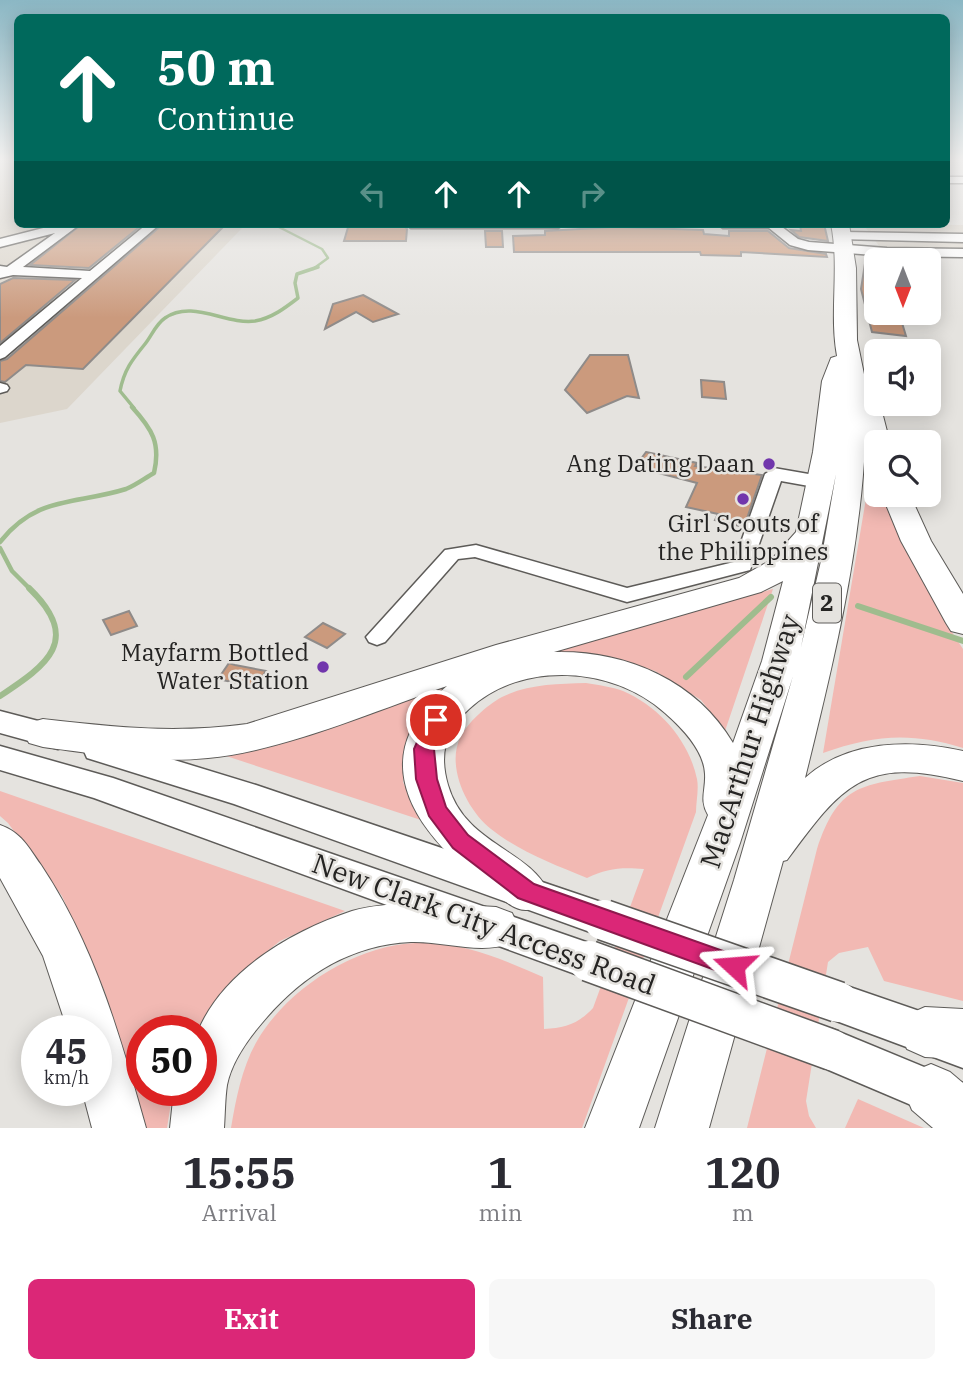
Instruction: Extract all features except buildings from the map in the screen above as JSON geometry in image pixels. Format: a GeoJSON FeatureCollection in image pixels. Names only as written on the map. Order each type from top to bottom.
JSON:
{"type":"FeatureCollection","features":[{"type":"Feature","properties":{"kind":"highway","name":"MacArthur Highway"},"geometry":{"type":"LineString","coordinates":[[682,1128],[763,859],[813,670],[841,537],[850,457],[854,384],[846,342],[843,236]]}},
{"type":"Feature","properties":{"kind":"highway","name":"MacArthur Highway"},"geometry":{"type":"LineString","coordinates":[[612,1128],[719,843],[780,661],[811,530],[834,381],[846,342]]}},
{"type":"Feature","properties":{"kind":"highway"},"geometry":{"type":"LineString","coordinates":[[846,342],[862,365],[865,400],[873,430]]}},
{"type":"Feature","properties":{"kind":"highway"},"geometry":{"type":"LineString","coordinates":[[901,507],[916,541],[963,623]]}},
{"type":"Feature","properties":{"kind":"highway"},"geometry":{"type":"LineString","coordinates":[[43,733],[144,745],[207,744],[247,738],[508,653],[750,585],[770,576],[793,559],[811,530]]}},
{"type":"Feature","properties":{"kind":"highway"},"geometry":{"type":"LineString","coordinates":[[526,891],[460,842],[437,810],[426,779],[424,749],[436,720],[462,694],[488,679],[516,668],[572,665],[611,670],[638,678],[679,703],[708,733],[725,768],[719,843]]}},
{"type":"Feature","properties":{"kind":"highway"},"geometry":{"type":"LineString","coordinates":[[763,859],[805,804],[829,781],[853,767],[879,761],[913,759],[963,766]]}},
{"type":"Feature","properties":{"kind":"highway"},"geometry":{"type":"LineString","coordinates":[[0,843],[47,915],[65,951],[87,1015]]}},
{"type":"Feature","properties":{"kind":"highway"},"geometry":{"type":"LineString","coordinates":[[217,1047],[223,1031],[263,984],[311,950],[355,931],[411,922],[496,928]]}},
{"type":"Feature","properties":{"kind":"highway"},"geometry":{"type":"LineString","coordinates":[[112,1102],[119,1128]]}},
{"type":"Feature","properties":{"kind":"highway"},"geometry":{"type":"LineString","coordinates":[[197,1128],[199,1106]]}},
{"type":"Feature","properties":{"kind":"main road","name":"New Clark City Access Road"},"geometry":{"type":"LineString","coordinates":[[0,722],[149,762],[526,891],[838,1002],[950,1038]]}},
{"type":"Feature","properties":{"kind":"main road","name":"New Clark City Access Road"},"geometry":{"type":"LineString","coordinates":[[0,758],[101,787],[589,961],[832,1050],[952,1105]]}},
{"type":"Feature","properties":{"kind":"lane"},"geometry":{"type":"LineString","coordinates":[[0,243],[58,228]]}},
{"type":"Feature","properties":{"kind":"lane"},"geometry":{"type":"LineString","coordinates":[[3,273],[68,228]]}},
{"type":"Feature","properties":{"kind":"lane"},"geometry":{"type":"LineString","coordinates":[[0,354],[149,228]]}},
{"type":"Feature","properties":{"kind":"lane"},"geometry":{"type":"LineString","coordinates":[[414,228],[425,238]]}},
{"type":"Feature","properties":{"kind":"lane"},"geometry":{"type":"LineString","coordinates":[[781,228],[800,244],[843,236],[963,237]]}},
{"type":"Feature","properties":{"kind":"lane"},"geometry":{"type":"LineString","coordinates":[[843,236],[963,253]]}},
{"type":"Feature","properties":{"kind":"lane"},"geometry":{"type":"LineString","coordinates":[[3,273],[93,275]]}},
{"type":"Feature","properties":{"kind":"lane"},"geometry":{"type":"LineString","coordinates":[[377,637],[452,554],[458,552],[476,551],[627,595],[744,566],[774,474],[820,482]]}},
{"type":"Feature","properties":{"kind":"shaded area"},"geometry":{"type":"Polygon","coordinates":[[[0,213],[14,213],[14,228],[242,228],[67,409],[0,423],[0,213]]]}},
{"type":"Feature","properties":{"kind":"shaded area"},"geometry":{"type":"Polygon","coordinates":[[[950,225],[963,225],[963,254],[942,254],[942,248],[881,248],[866,228],[950,228],[950,225]]]}},
{"type":"Feature","properties":{"kind":"shaded area"},"geometry":{"type":"Polygon","coordinates":[[[865,507],[887,507],[942,617],[963,649],[963,748],[926,740],[893,738],[859,742],[823,753],[865,507]]]}},
{"type":"Feature","properties":{"kind":"shaded area"},"geometry":{"type":"Polygon","coordinates":[[[773,589],[725,731],[701,700],[655,671],[609,657],[567,655],[535,660],[407,750],[403,782],[421,820],[211,751],[524,658],[773,589]]]}},
{"type":"Feature","properties":{"kind":"shaded area"},"geometry":{"type":"Polygon","coordinates":[[[586,683],[623,691],[661,716],[687,751],[698,787],[696,812],[582,1128],[231,1128],[247,1061],[270,1022],[304,988],[324,974],[369,952],[415,943],[448,945],[496,958],[543,977],[544,1029],[571,1024],[593,1008],[644,869],[615,869],[587,878],[513,844],[491,829],[474,811],[462,788],[456,762],[456,750],[463,732],[496,700],[532,687],[586,683]]]}},
{"type":"Feature","properties":{"kind":"shaded area"},"geometry":{"type":"Polygon","coordinates":[[[920,776],[963,783],[963,1001],[884,981],[868,947],[839,953],[828,962],[806,1101],[809,1116],[816,1128],[747,1128],[817,849],[825,828],[833,812],[854,792],[881,782],[920,776]]]}},
{"type":"Feature","properties":{"kind":"shaded area"},"geometry":{"type":"Polygon","coordinates":[[[0,791],[345,911],[280,941],[236,976],[207,1015],[126,1015],[126,1071],[105,992],[62,896],[0,816],[0,791]]]}},
{"type":"Feature","properties":{"kind":"shaded area"},"geometry":{"type":"Polygon","coordinates":[[[858,1099],[924,1128],[845,1128],[858,1099]]]}},
{"type":"Feature","properties":{"kind":"shaded area"},"geometry":{"type":"Polygon","coordinates":[[[135,1106],[170,1106],[167,1128],[141,1128],[135,1106]]]}},
{"type":"Feature","properties":{"kind":"waterway"},"geometry":{"type":"LineString","coordinates":[[281,228],[322,249],[328,258],[314,268]]}},
{"type":"Feature","properties":{"kind":"waterway"},"geometry":{"type":"LineString","coordinates":[[314,268],[318,267]]}},
{"type":"Feature","properties":{"kind":"waterway"},"geometry":{"type":"LineString","coordinates":[[134,408],[120,391],[126,371],[165,318],[186,311],[232,320],[261,320],[298,298],[295,283],[297,274],[314,268]]}},
{"type":"Feature","properties":{"kind":"waterway"},"geometry":{"type":"LineString","coordinates":[[0,542],[28,516],[43,509],[126,489],[154,473],[156,453],[153,437],[132,407]]}},
{"type":"Feature","properties":{"kind":"waterway"},"geometry":{"type":"LineString","coordinates":[[0,548],[12,571],[29,588]]}},
{"type":"Feature","properties":{"kind":"waterway"},"geometry":{"type":"LineString","coordinates":[[0,696],[44,662],[56,637],[54,622],[45,606],[29,588]]}},
{"type":"Feature","properties":{"kind":"waterway"},"geometry":{"type":"LineString","coordinates":[[686,677],[771,597]]}},
{"type":"Feature","properties":{"kind":"waterway"},"geometry":{"type":"LineString","coordinates":[[858,606],[963,641]]}},
{"type":"Feature","properties":{"kind":"place","name":"Ang Dating Daan"},"geometry":{"type":"Point","coordinates":[769,464]}},
{"type":"Feature","properties":{"kind":"place","name":"Girl Scouts of the Philippines"},"geometry":{"type":"Point","coordinates":[743,499]}},
{"type":"Feature","properties":{"kind":"place","name":"Mayfarm Bottled Water Station"},"geometry":{"type":"Point","coordinates":[323,667]}},
{"type":"Feature","properties":{"kind":"route"},"geometry":{"type":"LineString","coordinates":[[436,720],[424,749],[426,779],[437,810],[460,842],[526,891],[734,966]]}}]}
